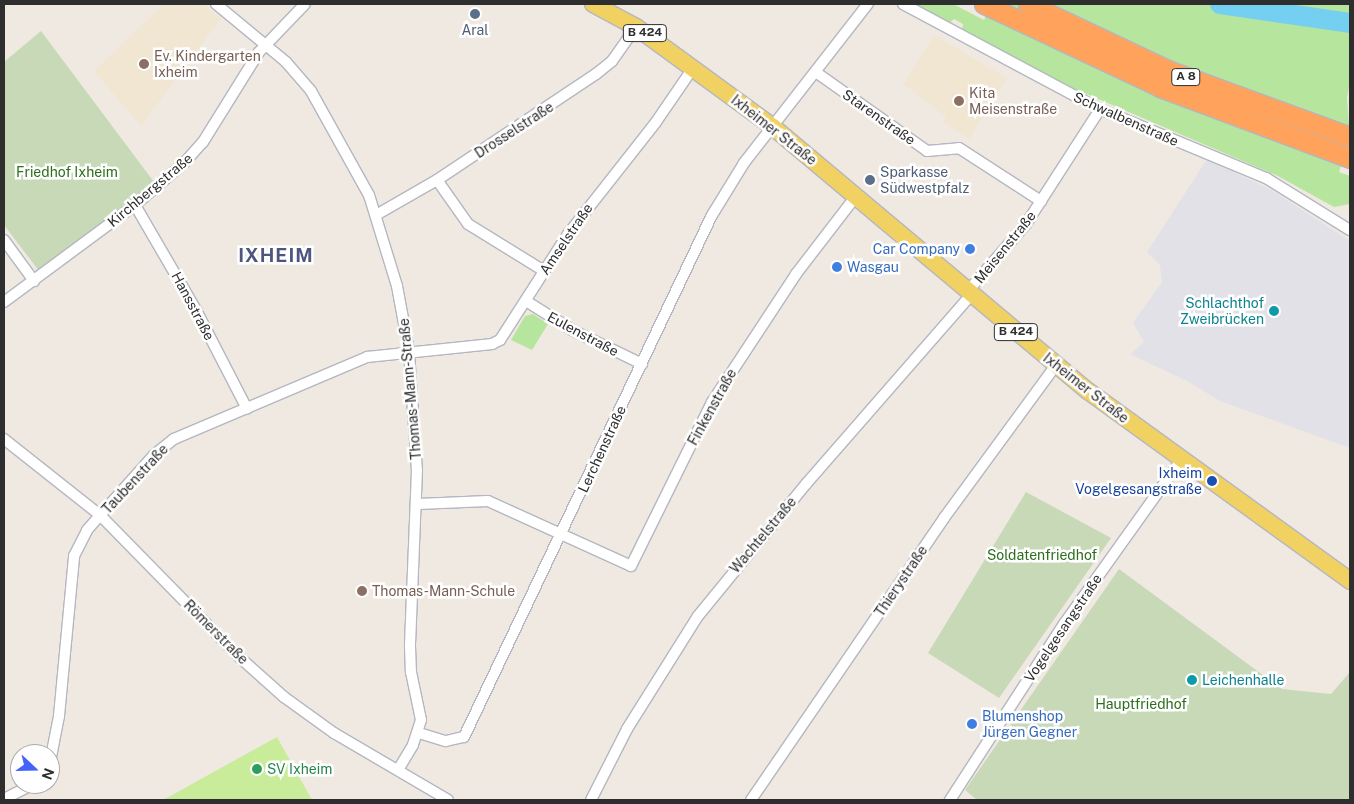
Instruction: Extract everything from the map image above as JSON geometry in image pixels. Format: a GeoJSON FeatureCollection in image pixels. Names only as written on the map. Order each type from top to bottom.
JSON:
{"type":"FeatureCollection","features":[{"type":"Feature","properties":{"kind":"highway","name":"A 8"},"geometry":{"type":"LineString","coordinates":[[1028,4],[1179,74],[1350,137]]}},
{"type":"Feature","properties":{"kind":"highway","name":"A 8"},"geometry":{"type":"LineString","coordinates":[[987,6],[1167,90],[1347,157]]}},
{"type":"Feature","properties":{"kind":"main road","name":"B 424"},"geometry":{"type":"LineString","coordinates":[[593,4],[636,27],[693,68]]}},
{"type":"Feature","properties":{"kind":"main road","name":"Ixheimer Straße"},"geometry":{"type":"LineString","coordinates":[[693,68],[773,127],[1056,365],[1181,460],[1350,579]]}},
{"type":"Feature","properties":{"kind":"street","name":"Thomas-Mann-Straße"},"geometry":{"type":"LineString","coordinates":[[216,4],[266,44],[311,91],[359,173],[376,215],[397,286],[409,351],[418,504],[410,637],[411,672],[421,720],[419,732]]}},
{"type":"Feature","properties":{"kind":"street","name":"Kirchbergstraße"},"geometry":{"type":"LineString","coordinates":[[4,302],[135,205],[194,153],[266,44],[306,4]]}},
{"type":"Feature","properties":{"kind":"street"},"geometry":{"type":"LineString","coordinates":[[773,127],[868,4]]}},
{"type":"Feature","properties":{"kind":"street","name":"Schwalbenstraße"},"geometry":{"type":"LineString","coordinates":[[903,4],[1100,109],[1266,178],[1350,230]]}},
{"type":"Feature","properties":{"kind":"street","name":"Drosselstraße"},"geometry":{"type":"LineString","coordinates":[[376,215],[437,180],[596,74],[612,61],[636,27]]}},
{"type":"Feature","properties":{"kind":"street","name":"Amselstraße"},"geometry":{"type":"LineString","coordinates":[[409,351],[492,344],[507,332],[544,271],[588,206],[656,122],[693,68]]}},
{"type":"Feature","properties":{"kind":"street","name":"Starenstraße"},"geometry":{"type":"LineString","coordinates":[[816,72],[928,151],[944,150]]}},
{"type":"Feature","properties":{"kind":"street","name":"Meisenstraße"},"geometry":{"type":"LineString","coordinates":[[970,293],[1041,201],[1100,109]]}},
{"type":"Feature","properties":{"kind":"street","name":"Lerchenstraße"},"geometry":{"type":"LineString","coordinates":[[419,732],[446,741],[464,737],[712,215],[728,186],[773,127]]}},
{"type":"Feature","properties":{"kind":"street","name":"Meisenstraße"},"geometry":{"type":"LineString","coordinates":[[944,150],[959,148],[1041,201]]}},
{"type":"Feature","properties":{"kind":"street"},"geometry":{"type":"LineString","coordinates":[[437,180],[468,224],[544,271]]}},
{"type":"Feature","properties":{"kind":"street","name":"Finkenstraße"},"geometry":{"type":"LineString","coordinates":[[560,536],[620,563],[630,566],[634,562],[712,402],[796,274],[856,196]]}},
{"type":"Feature","properties":{"kind":"street","name":"Hansstraße"},"geometry":{"type":"LineString","coordinates":[[135,205],[196,310],[247,409]]}},
{"type":"Feature","properties":{"kind":"street"},"geometry":{"type":"LineString","coordinates":[[4,240],[34,281]]}},
{"type":"Feature","properties":{"kind":"street","name":"Wachtelstraße"},"geometry":{"type":"LineString","coordinates":[[591,800],[627,729],[698,616],[800,491],[970,293]]}},
{"type":"Feature","properties":{"kind":"street","name":"Eulenstraße"},"geometry":{"type":"LineString","coordinates":[[526,302],[572,330],[642,364]]}},
{"type":"Feature","properties":{"kind":"street","name":"Taubenstraße"},"geometry":{"type":"LineString","coordinates":[[54,744],[59,716],[71,565],[81,539],[100,515],[163,446],[367,357],[409,351]]}},
{"type":"Feature","properties":{"kind":"street","name":"Thierystraße"},"geometry":{"type":"LineString","coordinates":[[751,800],[944,518],[1056,365]]}},
{"type":"Feature","properties":{"kind":"street","name":"Römerstraße"},"geometry":{"type":"LineString","coordinates":[[4,439],[100,515],[237,655],[284,697],[334,733],[448,800]]}},
{"type":"Feature","properties":{"kind":"street","name":"Vogelgesangstraße"},"geometry":{"type":"LineString","coordinates":[[956,798],[1064,624],[1181,460]]}},
{"type":"Feature","properties":{"kind":"street"},"geometry":{"type":"LineString","coordinates":[[418,504],[488,501],[560,536]]}},
{"type":"Feature","properties":{"kind":"street"},"geometry":{"type":"LineString","coordinates":[[398,770],[419,732]]}},
{"type":"Feature","properties":{"kind":"shaded area","name":"Ev. Kindergarten Ixheim"},"geometry":{"type":"Polygon","coordinates":[[[164,4],[203,4],[221,18],[141,126],[94,71],[164,4]]]}},
{"type":"Feature","properties":{"kind":"shaded area","name":"Kita Meisenstraße"},"geometry":{"type":"Polygon","coordinates":[[[934,35],[1007,78],[969,139],[943,122],[946,117],[904,84],[934,35]]]}},
{"type":"Feature","properties":{"kind":"shaded area","name":"Schlachthof Zweibrücken"},"geometry":{"type":"Polygon","coordinates":[[[1207,159],[1273,191],[1350,241],[1350,448],[1220,401],[1189,382],[1130,354],[1144,342],[1133,323],[1162,282],[1160,265],[1147,252],[1207,159]]]}},
{"type":"Feature","properties":{"kind":"green space"},"geometry":{"type":"Polygon","coordinates":[[[914,4],[953,4],[984,20],[992,4],[1350,4],[1350,82],[1347,98],[1350,138],[1339,172],[1350,176],[1350,204],[1334,207],[1278,176],[1068,86],[962,30],[963,24],[954,19],[949,23],[914,4]]]}},
{"type":"Feature","properties":{"kind":"green space","name":"Friedhof Ixheim"},"geometry":{"type":"Polygon","coordinates":[[[41,31],[154,182],[39,271],[4,225],[4,62],[41,31]]]}},
{"type":"Feature","properties":{"kind":"green space"},"geometry":{"type":"Polygon","coordinates":[[[533,314],[548,324],[532,350],[511,340],[525,316],[533,314]]]}},
{"type":"Feature","properties":{"kind":"green space","name":"Soldatenfriedhof"},"geometry":{"type":"Polygon","coordinates":[[[1026,492],[1111,538],[999,698],[928,653],[1026,492]]]}},
{"type":"Feature","properties":{"kind":"green space","name":"Hauptfriedhof"},"geometry":{"type":"Polygon","coordinates":[[[1119,569],[1282,689],[1331,694],[1350,672],[1350,800],[977,800],[965,790],[1119,569]]]}},
{"type":"Feature","properties":{"kind":"green space","name":"SV Ixheim"},"geometry":{"type":"Polygon","coordinates":[[[277,737],[312,800],[163,800],[277,737]]]}},
{"type":"Feature","properties":{"kind":"waterway"},"geometry":{"type":"LineString","coordinates":[[1220,4],[1350,23]]}},
{"type":"Feature","properties":{"kind":"place","name":"Aral"},"geometry":{"type":"Point","coordinates":[475,14]}},
{"type":"Feature","properties":{"kind":"place","name":"Ev. Kindergarten Ixheim"},"geometry":{"type":"Point","coordinates":[144,64]}},
{"type":"Feature","properties":{"kind":"place","name":"Kita Meisenstraße"},"geometry":{"type":"Point","coordinates":[959,101]}},
{"type":"Feature","properties":{"kind":"place","name":"Sparkasse Südwestpfalz"},"geometry":{"type":"Point","coordinates":[870,180]}},
{"type":"Feature","properties":{"kind":"place","name":"Car Company"},"geometry":{"type":"Point","coordinates":[970,249]}},
{"type":"Feature","properties":{"kind":"place","name":"Wasgau"},"geometry":{"type":"Point","coordinates":[837,267]}},
{"type":"Feature","properties":{"kind":"place","name":"Schlachthof Zweibrücken"},"geometry":{"type":"Point","coordinates":[1274,311]}},
{"type":"Feature","properties":{"kind":"place","name":"Ixheim Vogelgesangstraße"},"geometry":{"type":"Point","coordinates":[1212,481]}},
{"type":"Feature","properties":{"kind":"place","name":"Thomas-Mann-Schule"},"geometry":{"type":"Point","coordinates":[362,591]}},
{"type":"Feature","properties":{"kind":"place","name":"Leichenhalle"},"geometry":{"type":"Point","coordinates":[1192,680]}},
{"type":"Feature","properties":{"kind":"place","name":"Blumenshop Jürgen Gegner"},"geometry":{"type":"Point","coordinates":[972,724]}},
{"type":"Feature","properties":{"kind":"place","name":"SV Ixheim"},"geometry":{"type":"Point","coordinates":[257,769]}},
{"type":"Feature","properties":{"kind":"district","name":"IXHEIM"},"geometry":{"type":"Point","coordinates":[276,256]}}]}
